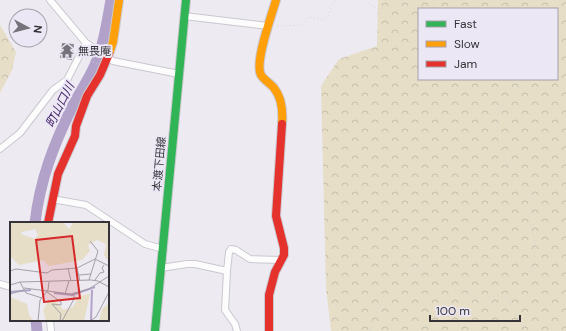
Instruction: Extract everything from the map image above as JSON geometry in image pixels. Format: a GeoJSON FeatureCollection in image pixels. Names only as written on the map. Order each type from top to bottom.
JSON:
{"type":"FeatureCollection","features":[{"type":"Feature","properties":{"kind":"street"},"geometry":{"type":"LineString","coordinates":[[50,0],[86,43],[113,61],[179,74]]}},
{"type":"Feature","properties":{"kind":"street"},"geometry":{"type":"LineString","coordinates":[[48,222],[58,174],[75,136],[76,126],[85,102],[94,83],[100,75],[113,42],[119,0]]}},
{"type":"Feature","properties":{"kind":"street","name":"本渡下田線"},"geometry":{"type":"LineString","coordinates":[[155,331],[170,151],[186,0]]}},
{"type":"Feature","properties":{"kind":"street"},"geometry":{"type":"LineString","coordinates":[[269,331],[269,295],[275,272],[284,255],[284,248],[276,216],[283,114],[280,99],[275,89],[261,75],[258,65],[276,0]]}},
{"type":"Feature","properties":{"kind":"street"},"geometry":{"type":"LineString","coordinates":[[184,16],[268,26]]}},
{"type":"Feature","properties":{"kind":"street"},"geometry":{"type":"LineString","coordinates":[[0,149],[20,133],[53,90],[67,80],[86,43]]}},
{"type":"Feature","properties":{"kind":"street"},"geometry":{"type":"LineString","coordinates":[[52,199],[86,205],[145,244],[163,249]]}},
{"type":"Feature","properties":{"kind":"street"},"geometry":{"type":"LineString","coordinates":[[237,331],[235,324],[225,310],[229,252],[231,249],[236,250],[250,259],[281,260]]}},
{"type":"Feature","properties":{"kind":"street"},"geometry":{"type":"LineString","coordinates":[[161,268],[195,264],[227,271]]}},
{"type":"Feature","properties":{"kind":"street"},"geometry":{"type":"LineString","coordinates":[[0,284],[10,287]]}},
{"type":"Feature","properties":{"kind":"street"},"geometry":{"type":"LineString","coordinates":[[50,321],[51,331]]}},
{"type":"Feature","properties":{"kind":"path"},"geometry":{"type":"LineString","coordinates":[[268,26],[301,25],[308,17],[323,20],[328,16],[335,0]]}},
{"type":"Feature","properties":{"kind":"path"},"geometry":{"type":"LineString","coordinates":[[364,0],[375,9],[381,9],[386,0]]}},
{"type":"Feature","properties":{"kind":"path"},"geometry":{"type":"LineString","coordinates":[[401,0],[418,32]]}},
{"type":"Feature","properties":{"kind":"path"},"geometry":{"type":"LineString","coordinates":[[500,0],[511,8]]}},
{"type":"Feature","properties":{"kind":"path"},"geometry":{"type":"LineString","coordinates":[[85,58],[102,66]]}},
{"type":"Feature","properties":{"kind":"path"},"geometry":{"type":"LineString","coordinates":[[510,302],[522,287],[528,276],[534,260],[536,247],[529,217],[533,201],[532,193],[529,186],[512,176],[498,144],[497,117],[500,107],[508,98],[517,92],[520,86],[520,80]]}},
{"type":"Feature","properties":{"kind":"path"},"geometry":{"type":"LineString","coordinates":[[370,331],[391,275],[404,266],[420,268],[431,273],[459,291],[474,297],[484,299],[499,296],[505,297],[510,302],[525,331]]}},
{"type":"Feature","properties":{"kind":"green space"},"geometry":{"type":"Polygon","coordinates":[[[378,0],[566,0],[566,331],[331,331],[326,288],[321,86],[339,59],[377,46],[378,0]]]}},
{"type":"Feature","properties":{"kind":"green space"},"geometry":{"type":"Polygon","coordinates":[[[0,25],[8,38],[8,48],[14,48],[16,52],[12,70],[0,93],[0,25]]]}},
{"type":"Feature","properties":{"kind":"building","name":"無畏庵"},"geometry":{"type":"Polygon","coordinates":[[[62,43],[74,44],[72,60],[60,58],[62,43]]]}},
{"type":"Feature","properties":{"kind":"waterway","name":"町山口川"},"geometry":{"type":"LineString","coordinates":[[35,222],[40,191],[54,148],[66,119],[90,75],[101,49],[111,0]]}},
{"type":"Feature","properties":{"kind":"waterway","name":"町山口川"},"geometry":{"type":"LineString","coordinates":[[36,321],[37,331]]}},
{"type":"Feature","properties":{"kind":"traffic: fast"},"geometry":{"type":"LineString","coordinates":[[155,331],[186,0]]}},
{"type":"Feature","properties":{"kind":"traffic: slow"},"geometry":{"type":"LineString","coordinates":[[109,54],[113,42],[119,0]]}},
{"type":"Feature","properties":{"kind":"traffic: slow"},"geometry":{"type":"LineString","coordinates":[[276,0],[262,50],[259,69],[261,75],[274,88],[279,96],[282,110],[282,124]]}},
{"type":"Feature","properties":{"kind":"traffic: jam"},"geometry":{"type":"LineString","coordinates":[[48,222],[58,174],[75,136],[76,126],[87,96],[100,75],[109,54]]}},
{"type":"Feature","properties":{"kind":"traffic: jam"},"geometry":{"type":"LineString","coordinates":[[269,331],[269,295],[275,272],[284,255],[284,248],[276,216],[282,124]]}},
{"type":"Feature","properties":{"kind":"place","name":"無畏庵"},"geometry":{"type":"Point","coordinates":[67,51]}}]}
